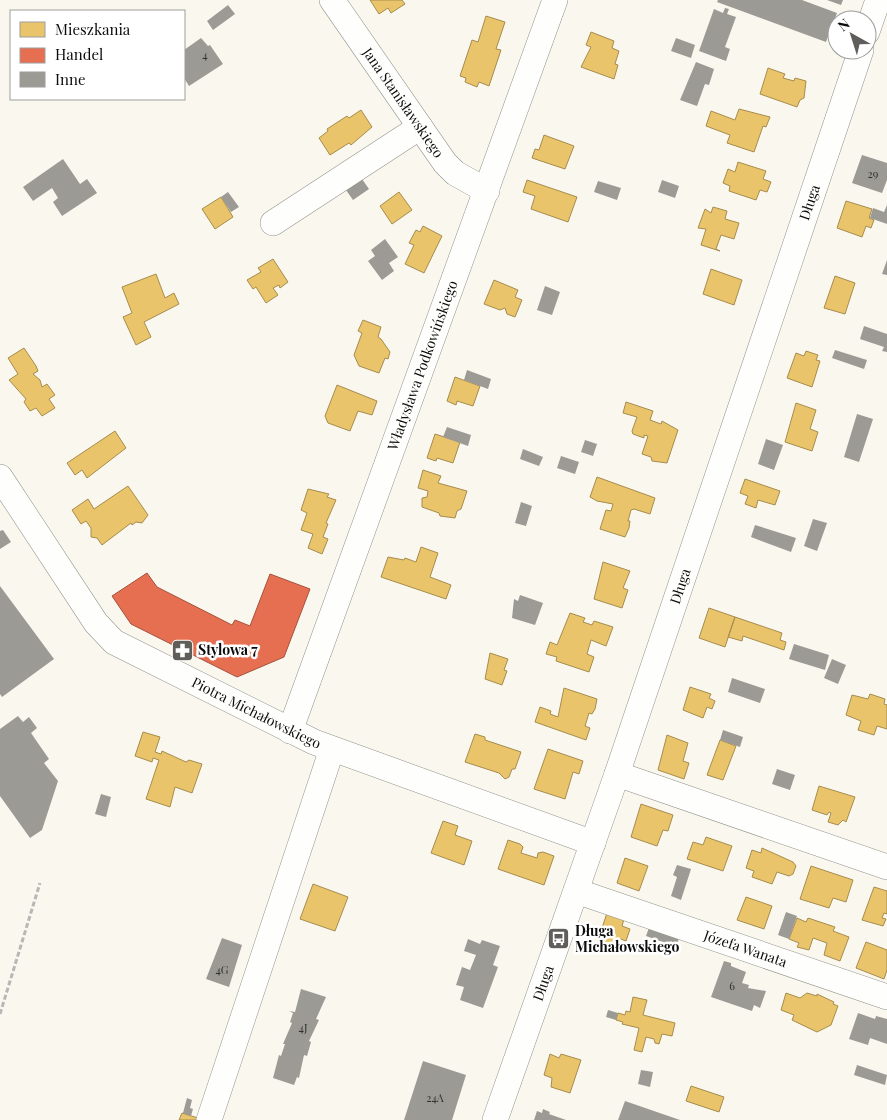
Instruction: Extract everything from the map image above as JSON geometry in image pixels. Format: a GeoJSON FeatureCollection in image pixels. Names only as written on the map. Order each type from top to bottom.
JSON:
{"type":"FeatureCollection","features":[{"type":"Feature","properties":{"kind":"street","name":"Jana Stanisławskiego"},"geometry":{"type":"LineString","coordinates":[[332,0],[445,163],[455,174],[487,192]]}},
{"type":"Feature","properties":{"kind":"street","name":"Władysława Podkowińskiego"},"geometry":{"type":"LineString","coordinates":[[290,731],[487,192],[555,0]]}},
{"type":"Feature","properties":{"kind":"street","name":"Długa"},"geometry":{"type":"LineString","coordinates":[[495,1120],[617,774],[858,60]]}},
{"type":"Feature","properties":{"kind":"street"},"geometry":{"type":"LineString","coordinates":[[273,223],[420,128]]}},
{"type":"Feature","properties":{"kind":"street","name":"Piotra Michałowskiego"},"geometry":{"type":"LineString","coordinates":[[0,476],[96,623],[114,642],[290,731],[332,749],[593,842]]}},
{"type":"Feature","properties":{"kind":"street"},"geometry":{"type":"LineString","coordinates":[[209,1120],[332,749]]}},
{"type":"Feature","properties":{"kind":"street"},"geometry":{"type":"LineString","coordinates":[[617,774],[887,867]]}},
{"type":"Feature","properties":{"kind":"street","name":"Józefa Wanata"},"geometry":{"type":"LineString","coordinates":[[576,891],[887,997]]}},
{"type":"Feature","properties":{"kind":"path"},"geometry":{"type":"LineString","coordinates":[[0,1014],[40,883]]}},
{"type":"Feature","properties":{"kind":"building: Mieszkania"},"geometry":{"type":"Polygon","coordinates":[[[370,0],[402,0],[405,4],[391,13],[388,8],[379,14],[370,0]]]}},
{"type":"Feature","properties":{"kind":"building: Mieszkania"},"geometry":{"type":"Polygon","coordinates":[[[486,16],[505,22],[496,49],[501,50],[489,86],[479,82],[477,87],[465,82],[466,78],[460,76],[472,40],[478,42],[486,16]]]}},
{"type":"Feature","properties":{"kind":"building: Mieszkania"},"geometry":{"type":"Polygon","coordinates":[[[591,32],[614,41],[612,48],[619,51],[615,64],[618,65],[614,79],[581,67],[591,47],[586,45],[591,32]]]}},
{"type":"Feature","properties":{"kind":"building: Mieszkania"},"geometry":{"type":"Polygon","coordinates":[[[768,68],[785,74],[783,78],[794,81],[795,78],[806,81],[804,98],[800,100],[797,107],[760,94],[768,68]]]}},
{"type":"Feature","properties":{"kind":"building: Mieszkania"},"geometry":{"type":"Polygon","coordinates":[[[739,109],[770,117],[766,127],[763,126],[754,152],[727,143],[730,135],[706,126],[711,111],[735,120],[739,109]]]}},
{"type":"Feature","properties":{"kind":"building: Mieszkania"},"geometry":{"type":"Polygon","coordinates":[[[361,110],[372,127],[351,145],[349,143],[330,155],[319,138],[328,131],[327,129],[347,116],[349,118],[361,110]]]}},
{"type":"Feature","properties":{"kind":"building: Mieszkania"},"geometry":{"type":"Polygon","coordinates":[[[544,135],[574,146],[565,169],[532,158],[535,149],[539,150],[544,135]]]}},
{"type":"Feature","properties":{"kind":"building: Mieszkania"},"geometry":{"type":"Polygon","coordinates":[[[738,162],[766,171],[763,179],[771,182],[767,192],[760,190],[756,200],[729,191],[730,186],[723,183],[728,169],[735,172],[738,162]]]}},
{"type":"Feature","properties":{"kind":"building: Mieszkania"},"geometry":{"type":"Polygon","coordinates":[[[527,180],[577,197],[568,222],[531,209],[535,196],[523,192],[527,180]]]}},
{"type":"Feature","properties":{"kind":"building: Mieszkania"},"geometry":{"type":"Polygon","coordinates":[[[399,192],[412,210],[392,224],[380,206],[399,192]]]}},
{"type":"Feature","properties":{"kind":"building: Mieszkania"},"geometry":{"type":"Polygon","coordinates":[[[221,197],[233,217],[215,229],[202,209],[221,197]]]}},
{"type":"Feature","properties":{"kind":"building: Mieszkania"},"geometry":{"type":"Polygon","coordinates":[[[846,201],[872,209],[869,218],[874,220],[871,228],[866,226],[862,237],[837,228],[846,201]]]}},
{"type":"Feature","properties":{"kind":"building: Mieszkania"},"geometry":{"type":"Polygon","coordinates":[[[713,207],[727,211],[725,219],[739,223],[734,239],[721,235],[716,249],[720,251],[701,245],[706,229],[698,228],[705,209],[711,213],[713,207]]]}},
{"type":"Feature","properties":{"kind":"building: Mieszkania"},"geometry":{"type":"Polygon","coordinates":[[[423,226],[442,236],[424,273],[405,264],[414,245],[409,243],[416,230],[420,232],[423,226]]]}},
{"type":"Feature","properties":{"kind":"building: Mieszkania"},"geometry":{"type":"Polygon","coordinates":[[[273,259],[288,282],[280,288],[279,285],[273,288],[278,295],[266,303],[256,287],[253,289],[247,280],[261,272],[258,268],[273,259]]]}},
{"type":"Feature","properties":{"kind":"building: Mieszkania"},"geometry":{"type":"Polygon","coordinates":[[[711,269],[742,280],[734,305],[703,294],[711,269]]]}},
{"type":"Feature","properties":{"kind":"building: Mieszkania"},"geometry":{"type":"Polygon","coordinates":[[[156,274],[165,298],[174,293],[179,304],[144,322],[151,337],[136,345],[123,317],[132,313],[122,287],[156,274]]]}},
{"type":"Feature","properties":{"kind":"building: Mieszkania"},"geometry":{"type":"Polygon","coordinates":[[[835,276],[855,283],[845,314],[824,308],[835,276]]]}},
{"type":"Feature","properties":{"kind":"building: Mieszkania"},"geometry":{"type":"Polygon","coordinates":[[[494,280],[518,290],[515,297],[522,300],[515,317],[507,314],[505,308],[500,310],[484,304],[494,280]]]}},
{"type":"Feature","properties":{"kind":"building: Mieszkania"},"geometry":{"type":"Polygon","coordinates":[[[363,320],[381,327],[378,337],[390,352],[388,359],[385,358],[379,373],[359,366],[354,355],[362,333],[358,331],[363,320]]]}},
{"type":"Feature","properties":{"kind":"building: Mieszkania"},"geometry":{"type":"Polygon","coordinates":[[[24,348],[38,371],[33,374],[40,380],[42,387],[47,384],[55,395],[49,399],[55,408],[42,416],[36,408],[30,411],[24,402],[26,399],[9,380],[18,374],[8,358],[24,348]]]}},
{"type":"Feature","properties":{"kind":"building: Mieszkania"},"geometry":{"type":"Polygon","coordinates":[[[806,351],[818,355],[816,360],[820,361],[812,387],[787,378],[796,353],[804,356],[806,351]]]}},
{"type":"Feature","properties":{"kind":"building: Mieszkania"},"geometry":{"type":"Polygon","coordinates":[[[455,377],[480,386],[473,406],[457,401],[456,405],[447,401],[455,377]]]}},
{"type":"Feature","properties":{"kind":"building: Mieszkania"},"geometry":{"type":"Polygon","coordinates":[[[337,385],[377,401],[372,415],[358,411],[350,431],[328,423],[325,416],[337,385]]]}},
{"type":"Feature","properties":{"kind":"building: Mieszkania"},"geometry":{"type":"Polygon","coordinates":[[[626,402],[653,411],[650,420],[661,424],[662,421],[678,430],[667,463],[652,461],[651,457],[642,454],[648,436],[644,435],[644,438],[633,434],[632,431],[637,417],[623,413],[626,402]]]}},
{"type":"Feature","properties":{"kind":"building: Mieszkania"},"geometry":{"type":"Polygon","coordinates":[[[796,403],[816,410],[810,429],[818,432],[812,451],[785,442],[796,403]]]}},
{"type":"Feature","properties":{"kind":"building: Mieszkania"},"geometry":{"type":"Polygon","coordinates":[[[115,431],[126,448],[87,478],[82,470],[75,475],[67,463],[115,431]]]}},
{"type":"Feature","properties":{"kind":"building: Mieszkania"},"geometry":{"type":"Polygon","coordinates":[[[435,434],[460,442],[453,463],[437,458],[436,461],[427,458],[435,434]]]}},
{"type":"Feature","properties":{"kind":"building: Mieszkania"},"geometry":{"type":"Polygon","coordinates":[[[423,470],[441,476],[438,483],[467,491],[461,509],[457,511],[455,518],[440,516],[439,513],[422,507],[422,498],[427,497],[428,491],[418,488],[423,470]]]}},
{"type":"Feature","properties":{"kind":"building: Mieszkania"},"geometry":{"type":"Polygon","coordinates":[[[597,477],[655,498],[650,514],[634,509],[631,510],[628,521],[630,521],[629,528],[625,537],[600,529],[606,510],[611,511],[613,504],[597,501],[590,497],[597,477]]]}},
{"type":"Feature","properties":{"kind":"building: Mieszkania"},"geometry":{"type":"Polygon","coordinates":[[[745,479],[780,491],[775,505],[758,500],[756,508],[745,504],[748,496],[740,493],[745,479]]]}},
{"type":"Feature","properties":{"kind":"building: Mieszkania"},"geometry":{"type":"Polygon","coordinates":[[[128,486],[148,515],[142,523],[136,522],[132,525],[131,523],[102,545],[97,538],[91,537],[91,528],[86,521],[81,524],[72,510],[88,499],[94,509],[128,486]]]}},
{"type":"Feature","properties":{"kind":"building: Mieszkania"},"geometry":{"type":"Polygon","coordinates":[[[308,489],[329,494],[327,497],[336,500],[326,523],[328,524],[323,537],[328,539],[322,554],[308,548],[313,534],[301,530],[307,513],[301,510],[308,489]]]}},
{"type":"Feature","properties":{"kind":"building: Mieszkania"},"geometry":{"type":"Polygon","coordinates":[[[421,547],[438,553],[430,577],[451,585],[446,599],[381,577],[388,557],[404,560],[405,558],[416,562],[421,547]]]}},
{"type":"Feature","properties":{"kind":"building: Mieszkania"},"geometry":{"type":"Polygon","coordinates":[[[603,562],[630,571],[623,588],[628,590],[622,608],[594,599],[603,562]]]}},
{"type":"Feature","properties":{"kind":"building: Mieszkania"},"geometry":{"type":"Polygon","coordinates":[[[709,608],[735,617],[725,647],[699,638],[709,608]]]}},
{"type":"Feature","properties":{"kind":"building: Mieszkania"},"geometry":{"type":"Polygon","coordinates":[[[570,613],[585,618],[583,622],[592,625],[594,621],[613,627],[606,646],[591,640],[587,654],[594,657],[589,672],[556,661],[557,657],[546,654],[550,642],[557,645],[570,613]]]}},
{"type":"Feature","properties":{"kind":"building: Mieszkania"},"geometry":{"type":"Polygon","coordinates":[[[735,617],[782,633],[780,640],[786,642],[784,650],[743,636],[742,641],[728,637],[735,617]]]}},
{"type":"Feature","properties":{"kind":"building: Mieszkania"},"geometry":{"type":"Polygon","coordinates":[[[490,653],[508,659],[504,670],[507,671],[502,685],[485,679],[490,653]]]}},
{"type":"Feature","properties":{"kind":"building: Mieszkania"},"geometry":{"type":"Polygon","coordinates":[[[690,687],[711,694],[709,698],[715,701],[712,709],[707,707],[703,718],[683,710],[690,687]]]}},
{"type":"Feature","properties":{"kind":"building: Mieszkania"},"geometry":{"type":"Polygon","coordinates":[[[564,688],[597,699],[595,709],[592,714],[589,713],[585,726],[590,728],[586,740],[535,722],[540,707],[551,711],[550,714],[558,717],[564,688]]]}},
{"type":"Feature","properties":{"kind":"building: Mieszkania"},"geometry":{"type":"Polygon","coordinates":[[[870,694],[885,699],[884,704],[887,705],[887,729],[877,726],[874,735],[858,730],[861,721],[846,715],[852,695],[868,699],[870,694]]]}},
{"type":"Feature","properties":{"kind":"building: Mieszkania"},"geometry":{"type":"Polygon","coordinates":[[[143,732],[160,737],[155,752],[161,754],[162,751],[186,762],[189,760],[202,764],[192,793],[175,787],[170,807],[146,799],[159,760],[153,758],[152,762],[135,756],[143,732]]]}},
{"type":"Feature","properties":{"kind":"building: Mieszkania"},"geometry":{"type":"Polygon","coordinates":[[[475,734],[485,737],[485,740],[521,752],[515,769],[512,769],[509,777],[505,779],[499,773],[465,762],[475,734]]]}},
{"type":"Feature","properties":{"kind":"building: Mieszkania"},"geometry":{"type":"Polygon","coordinates":[[[667,735],[688,743],[683,761],[689,763],[684,779],[658,770],[667,735]]]}},
{"type":"Feature","properties":{"kind":"building: Mieszkania"},"geometry":{"type":"Polygon","coordinates":[[[720,740],[736,746],[723,780],[707,775],[720,740]]]}},
{"type":"Feature","properties":{"kind":"building: Mieszkania"},"geometry":{"type":"Polygon","coordinates":[[[548,749],[583,761],[579,774],[573,772],[565,799],[534,789],[548,749]]]}},
{"type":"Feature","properties":{"kind":"building: Mieszkania"},"geometry":{"type":"Polygon","coordinates":[[[819,786],[855,797],[846,822],[843,820],[838,825],[828,822],[831,813],[829,812],[827,815],[812,810],[819,786]]]}},
{"type":"Feature","properties":{"kind":"building: Mieszkania"},"geometry":{"type":"Polygon","coordinates":[[[641,804],[673,815],[668,831],[663,830],[657,846],[631,837],[641,804]]]}},
{"type":"Feature","properties":{"kind":"building: Mieszkania"},"geometry":{"type":"Polygon","coordinates":[[[443,821],[458,826],[455,835],[472,841],[464,865],[431,853],[443,821]]]}},
{"type":"Feature","properties":{"kind":"building: Mieszkania"},"geometry":{"type":"Polygon","coordinates":[[[706,837],[732,846],[723,871],[687,859],[693,842],[703,845],[706,837]]]}},
{"type":"Feature","properties":{"kind":"building: Mieszkania"},"geometry":{"type":"Polygon","coordinates":[[[508,840],[523,847],[521,853],[537,858],[538,853],[543,852],[554,856],[544,885],[498,869],[508,840]]]}},
{"type":"Feature","properties":{"kind":"building: Mieszkania"},"geometry":{"type":"Polygon","coordinates":[[[762,848],[793,862],[796,866],[793,874],[789,876],[777,872],[772,884],[752,877],[754,871],[746,868],[752,850],[761,853],[762,848]]]}},
{"type":"Feature","properties":{"kind":"building: Mieszkania"},"geometry":{"type":"Polygon","coordinates":[[[625,858],[648,866],[639,891],[617,883],[625,858]]]}},
{"type":"Feature","properties":{"kind":"building: Mieszkania"},"geometry":{"type":"Polygon","coordinates":[[[811,866],[853,880],[846,902],[833,898],[829,908],[800,899],[811,866]]]}},
{"type":"Feature","properties":{"kind":"building: Mieszkania"},"geometry":{"type":"Polygon","coordinates":[[[313,884],[348,897],[335,931],[300,919],[313,884]]]}},
{"type":"Feature","properties":{"kind":"building: Mieszkania"},"geometry":{"type":"Polygon","coordinates":[[[874,887],[887,891],[887,914],[884,913],[882,918],[886,919],[883,926],[862,920],[874,887]]]}},
{"type":"Feature","properties":{"kind":"building: Mieszkania"},"geometry":{"type":"Polygon","coordinates":[[[746,897],[772,906],[764,929],[737,920],[746,897]]]}},
{"type":"Feature","properties":{"kind":"building: Mieszkania"},"geometry":{"type":"Polygon","coordinates":[[[608,910],[625,916],[622,926],[630,929],[626,941],[618,938],[614,949],[597,943],[608,910]]]}},
{"type":"Feature","properties":{"kind":"building: Mieszkania"},"geometry":{"type":"Polygon","coordinates":[[[797,918],[806,922],[808,918],[835,927],[833,931],[849,937],[840,961],[824,955],[827,943],[813,938],[809,950],[797,947],[799,943],[789,939],[797,918]]]}},
{"type":"Feature","properties":{"kind":"building: Mieszkania"},"geometry":{"type":"Polygon","coordinates":[[[866,942],[887,950],[887,970],[884,979],[856,968],[866,942]]]}},
{"type":"Feature","properties":{"kind":"building: Mieszkania"},"geometry":{"type":"Polygon","coordinates":[[[786,993],[800,998],[807,993],[817,996],[817,994],[834,1002],[833,1004],[838,1006],[831,1025],[817,1032],[792,1020],[794,1015],[781,1010],[786,993]]]}},
{"type":"Feature","properties":{"kind":"building: Mieszkania"},"geometry":{"type":"Polygon","coordinates":[[[633,997],[647,1000],[643,1015],[675,1023],[672,1036],[662,1034],[659,1044],[655,1043],[654,1039],[646,1037],[642,1052],[634,1050],[639,1028],[622,1024],[623,1022],[616,1020],[618,1013],[625,1015],[626,1011],[630,1012],[633,997]]]}},
{"type":"Feature","properties":{"kind":"building: Mieszkania"},"geometry":{"type":"Polygon","coordinates":[[[550,1054],[559,1058],[561,1054],[581,1060],[570,1093],[551,1087],[552,1078],[544,1075],[550,1054]]]}},
{"type":"Feature","properties":{"kind":"building: Mieszkania"},"geometry":{"type":"Polygon","coordinates":[[[691,1086],[724,1097],[719,1112],[686,1101],[691,1086]]]}},
{"type":"Feature","properties":{"kind":"building: Mieszkania"},"geometry":{"type":"Polygon","coordinates":[[[182,1113],[198,1118],[197,1120],[179,1120],[182,1113]]]}},
{"type":"Feature","properties":{"kind":"building: Handel"},"geometry":{"type":"Polygon","coordinates":[[[147,573],[157,587],[232,625],[235,620],[250,626],[270,574],[310,589],[284,657],[237,677],[131,624],[112,596],[147,573]]]}},
{"type":"Feature","properties":{"kind":"building: Inne"},"geometry":{"type":"Polygon","coordinates":[[[718,0],[802,0],[829,10],[827,10],[827,39],[826,42],[717,2],[718,0]]]}},
{"type":"Feature","properties":{"kind":"building: Inne"},"geometry":{"type":"Polygon","coordinates":[[[827,0],[843,0],[841,5],[827,0]]]}},
{"type":"Feature","properties":{"kind":"building: Inne"},"geometry":{"type":"Polygon","coordinates":[[[228,5],[235,14],[213,30],[207,21],[228,5]]]}},
{"type":"Feature","properties":{"kind":"building: Inne"},"geometry":{"type":"Polygon","coordinates":[[[725,8],[729,9],[727,14],[736,17],[725,47],[730,49],[726,61],[699,51],[714,9],[723,13],[725,8]]]}},
{"type":"Feature","properties":{"kind":"building: Inne"},"geometry":{"type":"Polygon","coordinates":[[[201,38],[208,46],[210,45],[223,64],[189,86],[185,80],[185,49],[201,38]]]}},
{"type":"Feature","properties":{"kind":"building: Inne"},"geometry":{"type":"Polygon","coordinates":[[[676,38],[695,45],[691,58],[671,51],[676,38]]]}},
{"type":"Feature","properties":{"kind":"building: Inne"},"geometry":{"type":"Polygon","coordinates":[[[696,62],[714,69],[709,85],[705,84],[697,106],[680,100],[696,62]]]}},
{"type":"Feature","properties":{"kind":"building: Inne"},"geometry":{"type":"Polygon","coordinates":[[[862,155],[887,163],[887,180],[882,193],[852,183],[862,155]]]}},
{"type":"Feature","properties":{"kind":"building: Inne"},"geometry":{"type":"Polygon","coordinates":[[[63,159],[80,184],[87,179],[97,193],[62,216],[53,202],[58,198],[52,188],[33,201],[23,187],[63,159]]]}},
{"type":"Feature","properties":{"kind":"building: Inne"},"geometry":{"type":"Polygon","coordinates":[[[362,179],[369,189],[353,200],[346,190],[362,179]]]}},
{"type":"Feature","properties":{"kind":"building: Inne"},"geometry":{"type":"Polygon","coordinates":[[[662,180],[679,186],[675,198],[658,192],[662,180]]]}},
{"type":"Feature","properties":{"kind":"building: Inne"},"geometry":{"type":"Polygon","coordinates":[[[598,181],[621,188],[617,200],[594,192],[598,181]]]}},
{"type":"Feature","properties":{"kind":"building: Inne"},"geometry":{"type":"Polygon","coordinates":[[[228,192],[239,207],[231,212],[221,197],[228,192]]]}},
{"type":"Feature","properties":{"kind":"building: Inne"},"geometry":{"type":"Polygon","coordinates":[[[887,205],[887,224],[870,218],[873,208],[884,212],[887,205]]]}},
{"type":"Feature","properties":{"kind":"building: Inne"},"geometry":{"type":"Polygon","coordinates":[[[385,239],[398,257],[389,263],[394,271],[382,280],[368,261],[375,256],[371,250],[385,239]]]}},
{"type":"Feature","properties":{"kind":"building: Inne"},"geometry":{"type":"Polygon","coordinates":[[[887,260],[887,275],[882,274],[887,260]]]}},
{"type":"Feature","properties":{"kind":"building: Inne"},"geometry":{"type":"Polygon","coordinates":[[[545,286],[560,292],[552,315],[537,310],[545,286]]]}},
{"type":"Feature","properties":{"kind":"building: Inne"},"geometry":{"type":"Polygon","coordinates":[[[864,326],[887,334],[887,352],[882,351],[884,347],[860,339],[864,326]]]}},
{"type":"Feature","properties":{"kind":"building: Inne"},"geometry":{"type":"Polygon","coordinates":[[[835,350],[867,360],[864,369],[832,358],[835,350]]]}},
{"type":"Feature","properties":{"kind":"building: Inne"},"geometry":{"type":"Polygon","coordinates":[[[467,370],[491,379],[488,389],[464,380],[467,370]]]}},
{"type":"Feature","properties":{"kind":"building: Inne"},"geometry":{"type":"Polygon","coordinates":[[[857,414],[873,419],[859,462],[844,457],[857,414]]]}},
{"type":"Feature","properties":{"kind":"building: Inne"},"geometry":{"type":"Polygon","coordinates":[[[447,427],[471,435],[468,446],[443,437],[447,427]]]}},
{"type":"Feature","properties":{"kind":"building: Inne"},"geometry":{"type":"Polygon","coordinates":[[[766,439],[783,445],[774,470],[758,464],[766,439]]]}},
{"type":"Feature","properties":{"kind":"building: Inne"},"geometry":{"type":"Polygon","coordinates":[[[585,440],[597,444],[593,456],[581,452],[585,440]]]}},
{"type":"Feature","properties":{"kind":"building: Inne"},"geometry":{"type":"Polygon","coordinates":[[[523,449],[543,457],[539,466],[520,459],[523,449]]]}},
{"type":"Feature","properties":{"kind":"building: Inne"},"geometry":{"type":"Polygon","coordinates":[[[561,456],[579,462],[575,474],[557,468],[561,456]]]}},
{"type":"Feature","properties":{"kind":"building: Inne"},"geometry":{"type":"Polygon","coordinates":[[[521,502],[532,506],[526,526],[515,523],[521,502]]]}},
{"type":"Feature","properties":{"kind":"building: Inne"},"geometry":{"type":"Polygon","coordinates":[[[813,519],[827,523],[817,551],[804,546],[813,519]]]}},
{"type":"Feature","properties":{"kind":"building: Inne"},"geometry":{"type":"Polygon","coordinates":[[[755,525],[796,538],[791,552],[751,537],[755,525]]]}},
{"type":"Feature","properties":{"kind":"building: Inne"},"geometry":{"type":"Polygon","coordinates":[[[3,530],[11,542],[0,549],[0,531],[3,530]]]}},
{"type":"Feature","properties":{"kind":"building: Inne"},"geometry":{"type":"Polygon","coordinates":[[[0,586],[54,659],[2,697],[0,694],[0,586]]]}},
{"type":"Feature","properties":{"kind":"building: Inne"},"geometry":{"type":"Polygon","coordinates":[[[520,595],[543,603],[535,625],[512,618],[514,599],[518,601],[520,595]]]}},
{"type":"Feature","properties":{"kind":"building: Inne"},"geometry":{"type":"Polygon","coordinates":[[[794,644],[829,655],[825,670],[789,659],[794,644]]]}},
{"type":"Feature","properties":{"kind":"building: Inne"},"geometry":{"type":"Polygon","coordinates":[[[832,659],[846,665],[838,684],[824,678],[832,659]]]}},
{"type":"Feature","properties":{"kind":"building: Inne"},"geometry":{"type":"Polygon","coordinates":[[[732,678],[765,689],[760,703],[728,692],[732,678]]]}},
{"type":"Feature","properties":{"kind":"building: Inne"},"geometry":{"type":"Polygon","coordinates":[[[18,716],[23,722],[29,717],[37,728],[31,733],[49,759],[44,763],[58,781],[42,830],[30,838],[0,796],[0,729],[18,716]]]}},
{"type":"Feature","properties":{"kind":"building: Inne"},"geometry":{"type":"Polygon","coordinates":[[[723,730],[743,737],[740,747],[720,740],[723,730]]]}},
{"type":"Feature","properties":{"kind":"building: Inne"},"geometry":{"type":"Polygon","coordinates":[[[777,769],[795,775],[790,790],[772,784],[777,769]]]}},
{"type":"Feature","properties":{"kind":"building: Inne"},"geometry":{"type":"Polygon","coordinates":[[[101,794],[111,797],[106,817],[95,814],[101,794]]]}},
{"type":"Feature","properties":{"kind":"building: Inne"},"geometry":{"type":"Polygon","coordinates":[[[677,865],[691,869],[681,900],[671,896],[677,877],[673,875],[677,865]]]}},
{"type":"Feature","properties":{"kind":"building: Inne"},"geometry":{"type":"Polygon","coordinates":[[[786,912],[797,916],[789,939],[778,935],[786,912]]]}},
{"type":"Feature","properties":{"kind":"building: Inne"},"geometry":{"type":"Polygon","coordinates":[[[650,925],[680,935],[676,947],[646,936],[650,925]]]}},
{"type":"Feature","properties":{"kind":"building: Inne"},"geometry":{"type":"Polygon","coordinates":[[[222,938],[242,945],[229,987],[206,979],[222,938]]]}},
{"type":"Feature","properties":{"kind":"building: Inne"},"geometry":{"type":"Polygon","coordinates":[[[468,939],[480,944],[482,940],[500,946],[493,965],[498,967],[483,1008],[460,1000],[464,987],[456,985],[462,967],[470,970],[476,955],[464,951],[468,939]]]}},
{"type":"Feature","properties":{"kind":"building: Inne"},"geometry":{"type":"Polygon","coordinates":[[[724,961],[746,972],[742,983],[749,985],[748,988],[766,991],[760,1008],[754,1005],[752,1011],[711,997],[724,961]]]}},
{"type":"Feature","properties":{"kind":"building: Inne"},"geometry":{"type":"Polygon","coordinates":[[[301,989],[326,997],[316,1019],[319,1020],[309,1041],[311,1042],[307,1056],[304,1055],[299,1078],[297,1077],[294,1085],[273,1078],[279,1055],[281,1056],[285,1044],[283,1044],[292,1023],[290,1022],[293,1013],[289,1011],[295,1012],[301,989]]]}},
{"type":"Feature","properties":{"kind":"building: Inne"},"geometry":{"type":"Polygon","coordinates":[[[608,1010],[618,1013],[616,1020],[606,1017],[608,1010]]]}},
{"type":"Feature","properties":{"kind":"building: Inne"},"geometry":{"type":"Polygon","coordinates":[[[858,1013],[875,1019],[876,1016],[887,1019],[887,1044],[870,1038],[868,1045],[849,1039],[858,1013]]]}},
{"type":"Feature","properties":{"kind":"building: Inne"},"geometry":{"type":"Polygon","coordinates":[[[423,1061],[466,1075],[452,1120],[404,1120],[423,1061]]]}},
{"type":"Feature","properties":{"kind":"building: Inne"},"geometry":{"type":"Polygon","coordinates":[[[857,1065],[887,1075],[885,1085],[854,1075],[857,1065]]]}},
{"type":"Feature","properties":{"kind":"building: Inne"},"geometry":{"type":"Polygon","coordinates":[[[641,1070],[653,1072],[650,1087],[638,1084],[641,1070]]]}},
{"type":"Feature","properties":{"kind":"building: Inne"},"geometry":{"type":"Polygon","coordinates":[[[187,1098],[192,1100],[190,1108],[193,1109],[191,1116],[183,1113],[187,1098]]]}},
{"type":"Feature","properties":{"kind":"building: Inne"},"geometry":{"type":"Polygon","coordinates":[[[625,1101],[680,1120],[618,1120],[625,1101]]]}},
{"type":"Feature","properties":{"kind":"building: Inne"},"geometry":{"type":"Polygon","coordinates":[[[543,1109],[550,1112],[549,1114],[566,1120],[534,1120],[537,1111],[542,1113],[543,1109]]]}},
{"type":"Feature","properties":{"kind":"place","name":"Stylowa 7"},"geometry":{"type":"Point","coordinates":[182,650]}},
{"type":"Feature","properties":{"kind":"place","name":"Długa Michałowskiego"},"geometry":{"type":"Point","coordinates":[559,939]}}]}
